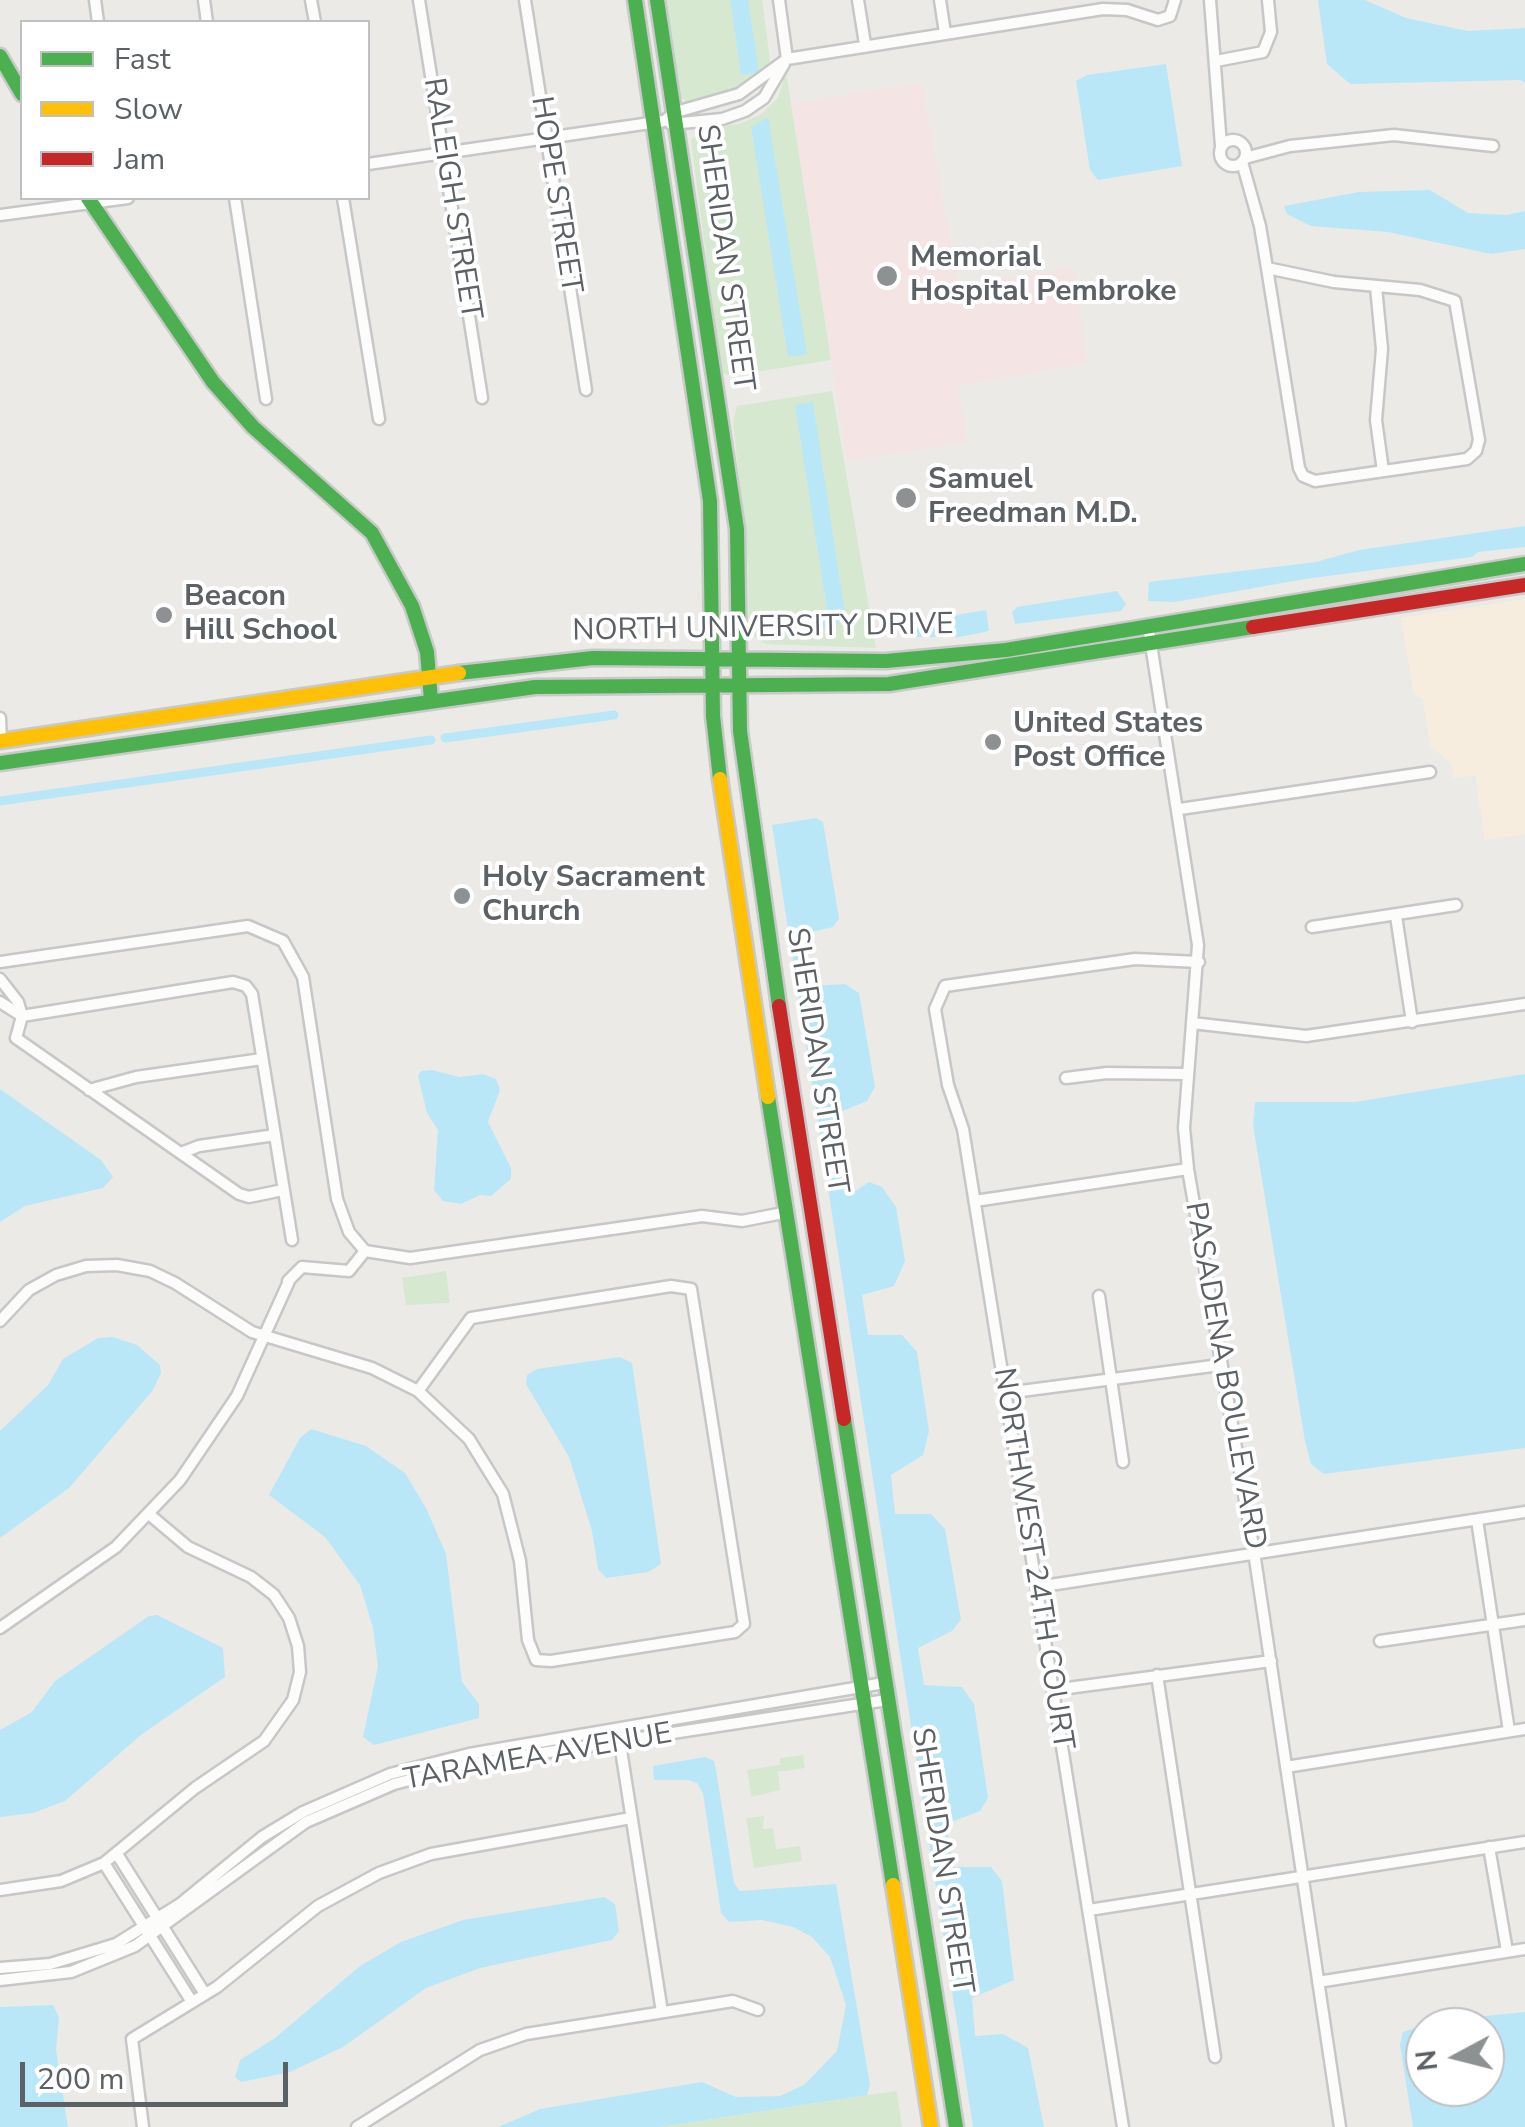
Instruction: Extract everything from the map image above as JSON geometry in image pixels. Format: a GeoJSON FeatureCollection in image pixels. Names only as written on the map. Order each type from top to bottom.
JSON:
{"type":"FeatureCollection","features":[{"type":"Feature","properties":{"kind":"main road","name":"SHERIDAN STREET"},"geometry":{"type":"LineString","coordinates":[[635,0],[668,121],[737,529],[740,687],[750,814],[956,2127]]}},
{"type":"Feature","properties":{"kind":"main road","name":"SHERIDAN STREET"},"geometry":{"type":"LineString","coordinates":[[657,0],[710,501],[713,686],[725,828],[931,2127]]}},
{"type":"Feature","properties":{"kind":"main road"},"geometry":{"type":"LineString","coordinates":[[0,56],[20,91]]}},
{"type":"Feature","properties":{"kind":"main road"},"geometry":{"type":"LineString","coordinates":[[90,200],[213,382],[253,427],[372,533],[412,606],[431,676],[430,700]]}},
{"type":"Feature","properties":{"kind":"main road","name":"NORTH UNIVERSITY DRIVE"},"geometry":{"type":"LineString","coordinates":[[1,741],[552,660],[886,661],[1006,650],[1525,564]]}},
{"type":"Feature","properties":{"kind":"main road","name":"NORTH UNIVERSITY DRIVE"},"geometry":{"type":"LineString","coordinates":[[0,762],[430,700],[587,684],[889,684],[1525,584]]}},
{"type":"Feature","properties":{"kind":"main road"},"geometry":{"type":"LineString","coordinates":[[19,760],[37,745],[124,732],[160,716]]}},
{"type":"Feature","properties":{"kind":"street","name":"RALEIGH STREET"},"geometry":{"type":"LineString","coordinates":[[418,0],[482,398]]}},
{"type":"Feature","properties":{"kind":"street","name":"HOPE STREET"},"geometry":{"type":"LineString","coordinates":[[525,0],[586,390]]}},
{"type":"Feature","properties":{"kind":"street"},"geometry":{"type":"LineString","coordinates":[[370,164],[745,110],[764,98],[786,59],[779,0]]}},
{"type":"Feature","properties":{"kind":"street"},"geometry":{"type":"LineString","coordinates":[[858,0],[865,44]]}},
{"type":"Feature","properties":{"kind":"street"},"geometry":{"type":"LineString","coordinates":[[940,0],[945,32]]}},
{"type":"Feature","properties":{"kind":"street"},"geometry":{"type":"LineString","coordinates":[[668,121],[740,94],[786,59],[1103,9],[1127,10],[1158,20],[1170,16],[1174,0]]}},
{"type":"Feature","properties":{"kind":"street"},"geometry":{"type":"LineString","coordinates":[[1210,0],[1220,156],[1255,199]]}},
{"type":"Feature","properties":{"kind":"street"},"geometry":{"type":"LineString","coordinates":[[1216,60],[1263,52],[1271,32],[1268,0]]}},
{"type":"Feature","properties":{"kind":"street"},"geometry":{"type":"LineString","coordinates":[[1218,92],[1242,152],[1255,199],[1299,468],[1309,480],[1467,459],[1476,451],[1479,440],[1459,306],[1420,290],[1376,287],[1267,268]]}},
{"type":"Feature","properties":{"kind":"street"},"geometry":{"type":"LineString","coordinates":[[1221,146],[1242,152],[1394,136],[1494,146]]}},
{"type":"Feature","properties":{"kind":"street"},"geometry":{"type":"LineString","coordinates":[[1228,165],[1242,152]]}},
{"type":"Feature","properties":{"kind":"street"},"geometry":{"type":"LineString","coordinates":[[0,215],[90,200]]}},
{"type":"Feature","properties":{"kind":"street"},"geometry":{"type":"LineString","coordinates":[[235,200],[266,399]]}},
{"type":"Feature","properties":{"kind":"street"},"geometry":{"type":"LineString","coordinates":[[343,200],[379,419]]}},
{"type":"Feature","properties":{"kind":"street"},"geometry":{"type":"LineString","coordinates":[[1376,287],[1382,349],[1376,420],[1384,471]]}},
{"type":"Feature","properties":{"kind":"street","name":"PASADENA BOULEVARD"},"geometry":{"type":"LineString","coordinates":[[1148,625],[1180,808],[1199,962],[1184,1128],[1188,1169],[1254,1552],[1340,2127]]}},
{"type":"Feature","properties":{"kind":"street"},"geometry":{"type":"LineString","coordinates":[[0,718],[1,741]]}},
{"type":"Feature","properties":{"kind":"street"},"geometry":{"type":"LineString","coordinates":[[1180,808],[1430,772]]}},
{"type":"Feature","properties":{"kind":"street"},"geometry":{"type":"LineString","coordinates":[[1312,927],[1456,905]]}},
{"type":"Feature","properties":{"kind":"street"},"geometry":{"type":"LineString","coordinates":[[1396,916],[1412,1022]]}},
{"type":"Feature","properties":{"kind":"street"},"geometry":{"type":"LineString","coordinates":[[0,962],[248,926],[283,942],[303,977],[337,1199],[349,1232],[365,1251],[410,1258],[702,1216],[742,1222],[788,1212]]}},
{"type":"Feature","properties":{"kind":"street","name":"NORTHWEST 24TH COURT"},"geometry":{"type":"LineString","coordinates":[[1123,2127],[963,1129],[948,1085],[935,1009],[938,994],[945,986],[1118,961],[1199,962]]}},
{"type":"Feature","properties":{"kind":"street"},"geometry":{"type":"LineString","coordinates":[[0,1002],[22,1016],[48,1009],[242,983],[252,994],[292,1240]]}},
{"type":"Feature","properties":{"kind":"street"},"geometry":{"type":"LineString","coordinates":[[2,986],[22,1016],[16,1038],[244,1196],[283,1190]]}},
{"type":"Feature","properties":{"kind":"street"},"geometry":{"type":"LineString","coordinates":[[1192,1023],[1306,1036],[1525,1004]]}},
{"type":"Feature","properties":{"kind":"street"},"geometry":{"type":"LineString","coordinates":[[89,1090],[104,1082],[262,1059]]}},
{"type":"Feature","properties":{"kind":"street"},"geometry":{"type":"LineString","coordinates":[[1066,1078],[1106,1073],[1188,1074]]}},
{"type":"Feature","properties":{"kind":"street"},"geometry":{"type":"LineString","coordinates":[[181,1154],[199,1146],[275,1135]]}},
{"type":"Feature","properties":{"kind":"street"},"geometry":{"type":"LineString","coordinates":[[975,1201],[1188,1169]]}},
{"type":"Feature","properties":{"kind":"street"},"geometry":{"type":"LineString","coordinates":[[0,1628],[88,1568],[150,1515],[218,1429],[290,1278],[302,1267],[349,1271],[365,1251]]}},
{"type":"Feature","properties":{"kind":"street"},"geometry":{"type":"LineString","coordinates":[[0,1321],[29,1290],[56,1275],[86,1266],[118,1265],[150,1271],[175,1283],[264,1338],[372,1368],[418,1391],[469,1439],[503,1494],[520,1561],[528,1640],[536,1660],[551,1661],[735,1632],[744,1624],[691,1289],[671,1286],[471,1318],[418,1391]]}},
{"type":"Feature","properties":{"kind":"street"},"geometry":{"type":"LineString","coordinates":[[1100,1296],[1123,1462]]}},
{"type":"Feature","properties":{"kind":"street"},"geometry":{"type":"LineString","coordinates":[[1006,1393],[1220,1365]]}},
{"type":"Feature","properties":{"kind":"street"},"geometry":{"type":"LineString","coordinates":[[1037,1587],[1525,1512]]}},
{"type":"Feature","properties":{"kind":"street"},"geometry":{"type":"LineString","coordinates":[[0,1890],[60,1881],[104,1863],[195,1788],[264,1741],[293,1700],[300,1672],[298,1646],[289,1618],[274,1595],[251,1577],[188,1547],[150,1515]]}},
{"type":"Feature","properties":{"kind":"street"},"geometry":{"type":"LineString","coordinates":[[1476,1520],[1509,1731]]}},
{"type":"Feature","properties":{"kind":"street"},"geometry":{"type":"LineString","coordinates":[[1380,1641],[1525,1620]]}},
{"type":"Feature","properties":{"kind":"street"},"geometry":{"type":"LineString","coordinates":[[1052,1690],[1270,1661]]}},
{"type":"Feature","properties":{"kind":"street"},"geometry":{"type":"LineString","coordinates":[[1157,1676],[1216,2057]]}},
{"type":"Feature","properties":{"kind":"street","name":"TARAMEA AVENUE"},"geometry":{"type":"LineString","coordinates":[[0,1980],[71,1972],[148,1931],[272,1844],[355,1798],[471,1764],[884,1683]]}},
{"type":"Feature","properties":{"kind":"street","name":"TARAMEA AVENUE"},"geometry":{"type":"LineString","coordinates":[[619,1736],[888,1700]]}},
{"type":"Feature","properties":{"kind":"street"},"geometry":{"type":"LineString","coordinates":[[1286,1767],[1525,1729]]}},
{"type":"Feature","properties":{"kind":"street"},"geometry":{"type":"LineString","coordinates":[[619,1736],[662,2012]]}},
{"type":"Feature","properties":{"kind":"street"},"geometry":{"type":"LineString","coordinates":[[143,2127],[132,2039],[205,1994],[318,1906],[379,1873],[480,1842],[631,1818]]}},
{"type":"Feature","properties":{"kind":"street"},"geometry":{"type":"LineString","coordinates":[[1089,1910],[1525,1842]]}},
{"type":"Feature","properties":{"kind":"street"},"geometry":{"type":"LineString","coordinates":[[1489,1847],[1507,1952]]}},
{"type":"Feature","properties":{"kind":"street"},"geometry":{"type":"LineString","coordinates":[[117,1854],[205,1994]]}},
{"type":"Feature","properties":{"kind":"street"},"geometry":{"type":"LineString","coordinates":[[104,1863],[192,2002]]}},
{"type":"Feature","properties":{"kind":"street","name":"TARAMEA AVENUE"},"geometry":{"type":"LineString","coordinates":[[0,1968],[78,1958],[148,1931]]}},
{"type":"Feature","properties":{"kind":"street"},"geometry":{"type":"LineString","coordinates":[[1318,1982],[1525,1948]]}},
{"type":"Feature","properties":{"kind":"street"},"geometry":{"type":"LineString","coordinates":[[356,2127],[480,2050],[526,2034],[733,2001],[758,2010]]}},
{"type":"Feature","properties":{"kind":"shaded area","name":"Memorial Hospital Pembroke"},"geometry":{"type":"Polygon","coordinates":[[[922,83],[958,284],[1074,268],[1087,363],[958,386],[967,442],[847,461],[791,103],[922,83]]]}},
{"type":"Feature","properties":{"kind":"shaded area"},"geometry":{"type":"Polygon","coordinates":[[[1525,599],[1525,834],[1485,840],[1475,775],[1454,778],[1451,763],[1430,746],[1423,699],[1414,694],[1401,618],[1525,599]]]}},
{"type":"Feature","properties":{"kind":"green space"},"geometry":{"type":"Polygon","coordinates":[[[665,0],[762,0],[771,67],[742,88],[708,102],[687,102],[680,97],[665,0]]]}},
{"type":"Feature","properties":{"kind":"green space"},"geometry":{"type":"Polygon","coordinates":[[[786,72],[831,360],[730,376],[721,372],[691,140],[705,128],[739,124],[760,115],[778,98],[786,72]]]}},
{"type":"Feature","properties":{"kind":"green space"},"geometry":{"type":"Polygon","coordinates":[[[832,391],[876,648],[766,644],[749,633],[748,565],[733,422],[737,406],[832,391]]]}},
{"type":"Feature","properties":{"kind":"green space"},"geometry":{"type":"Polygon","coordinates":[[[446,1271],[450,1303],[406,1305],[402,1278],[446,1271]]]}},
{"type":"Feature","properties":{"kind":"green space"},"geometry":{"type":"Polygon","coordinates":[[[803,1755],[805,1768],[778,1772],[780,1790],[751,1797],[747,1770],[780,1765],[780,1758],[803,1755]]]}},
{"type":"Feature","properties":{"kind":"green space"},"geometry":{"type":"Polygon","coordinates":[[[764,1816],[763,1829],[773,1828],[776,1849],[800,1846],[802,1861],[754,1868],[746,1818],[764,1816]]]}},
{"type":"Feature","properties":{"kind":"green space"},"geometry":{"type":"Polygon","coordinates":[[[897,2091],[902,2127],[661,2127],[867,2095],[897,2091]]]}},
{"type":"Feature","properties":{"kind":"water"},"geometry":{"type":"Polygon","coordinates":[[[730,0],[748,0],[759,72],[741,75],[730,0]]]}},
{"type":"Feature","properties":{"kind":"water"},"geometry":{"type":"Polygon","coordinates":[[[1318,0],[1365,0],[1406,18],[1468,31],[1525,28],[1525,83],[1520,80],[1350,84],[1327,64],[1318,0]]]}},
{"type":"Feature","properties":{"kind":"water"},"geometry":{"type":"Polygon","coordinates":[[[1166,64],[1182,166],[1098,180],[1090,170],[1076,81],[1087,75],[1166,64]]]}},
{"type":"Feature","properties":{"kind":"water"},"geometry":{"type":"Polygon","coordinates":[[[768,117],[807,354],[788,357],[751,127],[768,117]]]}},
{"type":"Feature","properties":{"kind":"water"},"geometry":{"type":"Polygon","coordinates":[[[1430,190],[1468,213],[1507,215],[1525,211],[1525,249],[1491,254],[1388,232],[1311,226],[1287,214],[1284,206],[1359,192],[1430,190]]]}},
{"type":"Feature","properties":{"kind":"water"},"geometry":{"type":"Polygon","coordinates":[[[813,402],[845,615],[834,628],[784,633],[778,632],[769,616],[802,616],[827,609],[795,405],[813,402]]]}},
{"type":"Feature","properties":{"kind":"water"},"geometry":{"type":"Polygon","coordinates":[[[1525,526],[1525,547],[1175,602],[1148,601],[1149,582],[1316,562],[1359,550],[1525,526]]]}},
{"type":"Feature","properties":{"kind":"water"},"geometry":{"type":"Polygon","coordinates":[[[1117,591],[1126,604],[1121,611],[1015,624],[1012,612],[1017,607],[1117,591]]]}},
{"type":"Feature","properties":{"kind":"water"},"geometry":{"type":"Polygon","coordinates":[[[986,610],[989,630],[985,632],[958,637],[904,637],[905,629],[921,621],[986,610]]]}},
{"type":"Feature","properties":{"kind":"water"},"geometry":{"type":"Polygon","coordinates":[[[816,818],[823,822],[839,919],[833,927],[803,934],[811,986],[845,984],[859,993],[875,1087],[867,1101],[840,1112],[833,1124],[841,1183],[849,1195],[869,1182],[882,1187],[896,1207],[905,1261],[894,1286],[862,1295],[868,1335],[902,1335],[917,1352],[929,1431],[923,1455],[891,1475],[895,1514],[931,1514],[945,1529],[961,1620],[952,1631],[918,1648],[924,1685],[962,1687],[974,1704],[988,1798],[980,1811],[946,1824],[954,1867],[991,1867],[1002,1881],[1014,1980],[972,1998],[975,2036],[1003,2034],[1028,2048],[1044,2127],[973,2127],[772,825],[816,818]]]}},
{"type":"Feature","properties":{"kind":"water"},"geometry":{"type":"Polygon","coordinates":[[[421,1071],[459,1077],[483,1074],[496,1079],[500,1090],[488,1122],[511,1168],[511,1179],[491,1196],[480,1195],[461,1204],[443,1201],[434,1190],[438,1130],[427,1113],[418,1076],[421,1071]]]}},
{"type":"Feature","properties":{"kind":"water"},"geometry":{"type":"Polygon","coordinates":[[[1525,1074],[1525,1448],[1324,1474],[1311,1464],[1305,1441],[1253,1125],[1255,1102],[1355,1102],[1525,1074]]]}},
{"type":"Feature","properties":{"kind":"water"},"geometry":{"type":"Polygon","coordinates":[[[0,1089],[101,1160],[113,1177],[103,1188],[25,1206],[0,1222],[0,1089]]]}},
{"type":"Feature","properties":{"kind":"water"},"geometry":{"type":"Polygon","coordinates":[[[113,1337],[137,1345],[160,1365],[161,1373],[153,1390],[69,1488],[0,1538],[0,1431],[48,1385],[63,1359],[98,1338],[113,1337]]]}},
{"type":"Feature","properties":{"kind":"water"},"geometry":{"type":"Polygon","coordinates":[[[620,1357],[632,1363],[661,1564],[648,1572],[606,1578],[598,1569],[592,1531],[569,1457],[526,1384],[527,1375],[537,1369],[620,1357]]]}},
{"type":"Feature","properties":{"kind":"water"},"geometry":{"type":"Polygon","coordinates":[[[311,1429],[366,1446],[405,1473],[426,1508],[446,1554],[462,1682],[479,1704],[479,1718],[374,1745],[363,1737],[378,1666],[373,1628],[360,1585],[325,1537],[269,1495],[300,1438],[311,1429]]]}},
{"type":"Feature","properties":{"kind":"water"},"geometry":{"type":"Polygon","coordinates":[[[157,1615],[223,1648],[225,1677],[142,1734],[65,1801],[33,1813],[0,1817],[0,1730],[32,1712],[55,1681],[149,1616],[157,1615]]]}},
{"type":"Feature","properties":{"kind":"water"},"geometry":{"type":"Polygon","coordinates":[[[705,1757],[714,1761],[734,1883],[740,1891],[836,1884],[870,2085],[867,2095],[661,2127],[498,2127],[540,2109],[702,2082],[736,2097],[780,2096],[804,2085],[837,2051],[846,2005],[830,1957],[812,1937],[793,1927],[762,1920],[729,1922],[721,1913],[703,1793],[697,1783],[688,1780],[654,1780],[653,1766],[705,1757]]]}},
{"type":"Feature","properties":{"kind":"water"},"geometry":{"type":"Polygon","coordinates":[[[604,1897],[615,1904],[619,1931],[612,1940],[480,1968],[426,1988],[343,2047],[290,2072],[241,2082],[235,2077],[240,2060],[275,2038],[360,1966],[401,1942],[463,1920],[604,1897]]]}},
{"type":"Feature","properties":{"kind":"water"},"geometry":{"type":"Polygon","coordinates":[[[53,2005],[59,2017],[56,2050],[68,2127],[0,2127],[0,2007],[53,2005]]]}},
{"type":"Feature","properties":{"kind":"water"},"geometry":{"type":"Polygon","coordinates":[[[1525,2012],[1525,2127],[1413,2127],[1410,2107],[1505,2107],[1505,2014],[1525,2012]]]}},
{"type":"Feature","properties":{"kind":"water"},"geometry":{"type":"Polygon","coordinates":[[[1405,2031],[1405,2077],[1400,2045],[1405,2031]]]}},
{"type":"Feature","properties":{"kind":"waterway"},"geometry":{"type":"LineString","coordinates":[[445,738],[614,715]]}},
{"type":"Feature","properties":{"kind":"waterway"},"geometry":{"type":"LineString","coordinates":[[0,801],[431,740]]}},
{"type":"Feature","properties":{"kind":"traffic: fast"},"geometry":{"type":"LineString","coordinates":[[635,0],[710,501],[713,716],[720,779]]}},
{"type":"Feature","properties":{"kind":"traffic: fast"},"geometry":{"type":"LineString","coordinates":[[657,0],[737,529],[740,731],[779,1006]]}},
{"type":"Feature","properties":{"kind":"traffic: fast"},"geometry":{"type":"LineString","coordinates":[[0,56],[20,91]]}},
{"type":"Feature","properties":{"kind":"traffic: fast"},"geometry":{"type":"LineString","coordinates":[[89,200],[213,382],[253,427],[372,533],[412,606],[427,652],[431,700]]}},
{"type":"Feature","properties":{"kind":"traffic: fast"},"geometry":{"type":"LineString","coordinates":[[459,673],[593,658],[886,661],[1006,650],[1525,564]]}},
{"type":"Feature","properties":{"kind":"traffic: fast"},"geometry":{"type":"LineString","coordinates":[[0,763],[535,687],[889,684],[1253,627]]}},
{"type":"Feature","properties":{"kind":"traffic: fast"},"geometry":{"type":"LineString","coordinates":[[768,1097],[893,1885]]}},
{"type":"Feature","properties":{"kind":"traffic: fast"},"geometry":{"type":"LineString","coordinates":[[844,1419],[956,2127]]}},
{"type":"Feature","properties":{"kind":"traffic: slow"},"geometry":{"type":"LineString","coordinates":[[0,741],[459,673]]}},
{"type":"Feature","properties":{"kind":"traffic: slow"},"geometry":{"type":"LineString","coordinates":[[720,779],[768,1097]]}},
{"type":"Feature","properties":{"kind":"traffic: slow"},"geometry":{"type":"LineString","coordinates":[[893,1885],[931,2127]]}},
{"type":"Feature","properties":{"kind":"traffic: jam"},"geometry":{"type":"LineString","coordinates":[[1253,627],[1525,585]]}},
{"type":"Feature","properties":{"kind":"traffic: jam"},"geometry":{"type":"LineString","coordinates":[[779,1006],[844,1419]]}},
{"type":"Feature","properties":{"kind":"place","name":"Memorial Hospital Pembroke"},"geometry":{"type":"Point","coordinates":[887,276]}},
{"type":"Feature","properties":{"kind":"place","name":"Samuel Freedman M.D."},"geometry":{"type":"Point","coordinates":[906,498]}},
{"type":"Feature","properties":{"kind":"place","name":"Beacon Hill School"},"geometry":{"type":"Point","coordinates":[164,615]}},
{"type":"Feature","properties":{"kind":"place","name":"United States Post Office"},"geometry":{"type":"Point","coordinates":[993,742]}},
{"type":"Feature","properties":{"kind":"place","name":"Holy Sacrament Church"},"geometry":{"type":"Point","coordinates":[462,896]}}]}
